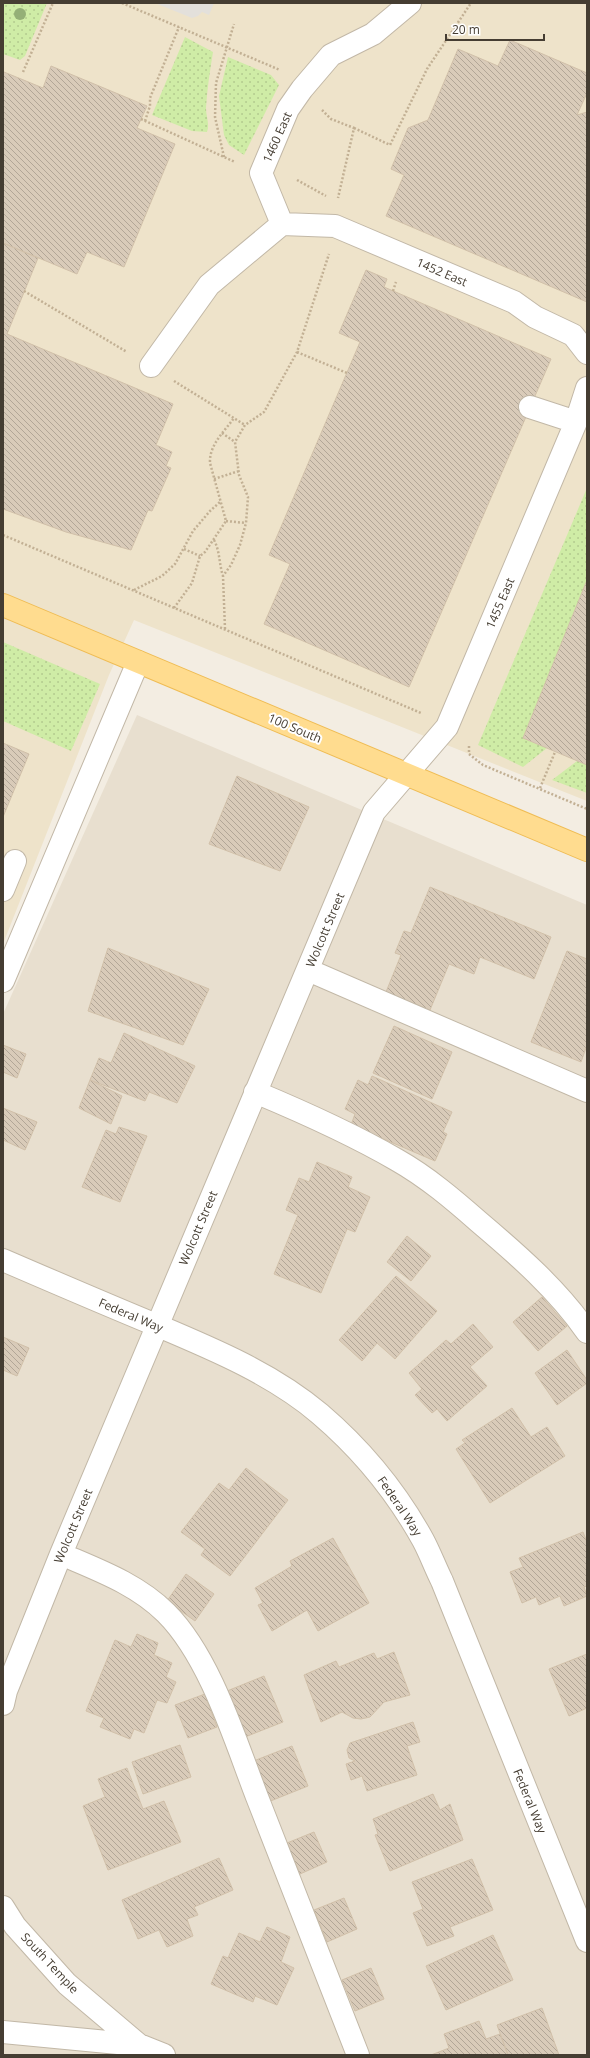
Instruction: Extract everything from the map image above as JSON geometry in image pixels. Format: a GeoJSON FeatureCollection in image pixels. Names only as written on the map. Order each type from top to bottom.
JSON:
{"type":"FeatureCollection","features":[{"type":"Feature","properties":{"kind":"main road","name":"100 South"},"geometry":{"type":"LineString","coordinates":[[3,604],[587,850]]}},
{"type":"Feature","properties":{"kind":"street","name":"1460 East"},"geometry":{"type":"LineString","coordinates":[[282,224],[261,173],[288,109],[302,89],[331,55],[373,34],[410,3]]}},
{"type":"Feature","properties":{"kind":"street","name":"1452 East"},"geometry":{"type":"LineString","coordinates":[[282,224],[335,226],[514,302],[535,317],[573,334],[587,352]]}},
{"type":"Feature","properties":{"kind":"street"},"geometry":{"type":"LineString","coordinates":[[151,366],[209,285],[282,224]]}},
{"type":"Feature","properties":{"kind":"street"},"geometry":{"type":"LineString","coordinates":[[530,407],[576,422],[587,388]]}},
{"type":"Feature","properties":{"kind":"street","name":"1455 East"},"geometry":{"type":"LineString","coordinates":[[407,775],[447,727],[576,422]]}},
{"type":"Feature","properties":{"kind":"street"},"geometry":{"type":"LineString","coordinates":[[3,981],[138,662]]}},
{"type":"Feature","properties":{"kind":"street","name":"Wolcott Street"},"geometry":{"type":"LineString","coordinates":[[4,1696],[61,1554],[374,812],[407,775]]}},
{"type":"Feature","properties":{"kind":"street"},"geometry":{"type":"LineString","coordinates":[[3,890],[15,861]]}},
{"type":"Feature","properties":{"kind":"street"},"geometry":{"type":"LineString","coordinates":[[308,970],[587,1091]]}},
{"type":"Feature","properties":{"kind":"street"},"geometry":{"type":"LineString","coordinates":[[255,1092],[299,1111],[398,1161],[451,1198],[522,1259],[577,1318],[587,1332]]}},
{"type":"Feature","properties":{"kind":"street","name":"Federal Way"},"geometry":{"type":"LineString","coordinates":[[3,1260],[201,1343],[245,1365],[286,1390],[320,1414],[372,1467],[401,1504],[423,1540],[442,1581],[587,1941]]}},
{"type":"Feature","properties":{"kind":"street"},"geometry":{"type":"LineString","coordinates":[[61,1554],[125,1582],[146,1596],[166,1613],[198,1654],[229,1725],[358,2055]]}},
{"type":"Feature","properties":{"kind":"street","name":"South Temple"},"geometry":{"type":"LineString","coordinates":[[3,1907],[15,1926],[67,1984],[140,2045]]}},
{"type":"Feature","properties":{"kind":"street","name":"South Temple"},"geometry":{"type":"LineString","coordinates":[[3,2032],[140,2045],[164,2055]]}},
{"type":"Feature","properties":{"kind":"path"},"geometry":{"type":"LineString","coordinates":[[23,72],[53,3]]}},
{"type":"Feature","properties":{"kind":"path"},"geometry":{"type":"LineString","coordinates":[[122,3],[284,72]]}},
{"type":"Feature","properties":{"kind":"path"},"geometry":{"type":"LineString","coordinates":[[320,108],[331,119],[390,145],[427,70],[471,3]]}},
{"type":"Feature","properties":{"kind":"path"},"geometry":{"type":"LineString","coordinates":[[224,157],[215,117],[216,84],[234,24]]}},
{"type":"Feature","properties":{"kind":"path"},"geometry":{"type":"LineString","coordinates":[[145,121],[150,106],[150,98],[179,27]]}},
{"type":"Feature","properties":{"kind":"path"},"geometry":{"type":"LineString","coordinates":[[141,119],[240,164]]}},
{"type":"Feature","properties":{"kind":"path"},"geometry":{"type":"LineString","coordinates":[[337,202],[354,128]]}},
{"type":"Feature","properties":{"kind":"path"},"geometry":{"type":"LineString","coordinates":[[223,576],[231,564],[240,545],[246,523],[248,497],[239,471],[235,442],[245,425],[264,412],[297,352],[330,252]]}},
{"type":"Feature","properties":{"kind":"path"},"geometry":{"type":"LineString","coordinates":[[24,291],[151,366],[245,425]]}},
{"type":"Feature","properties":{"kind":"path"},"geometry":{"type":"LineString","coordinates":[[297,352],[347,373]]}},
{"type":"Feature","properties":{"kind":"path"},"geometry":{"type":"LineString","coordinates":[[174,608],[192,583],[200,556],[214,540],[226,521],[209,456],[222,433],[234,418]]}},
{"type":"Feature","properties":{"kind":"path"},"geometry":{"type":"LineString","coordinates":[[222,433],[235,442]]}},
{"type":"Feature","properties":{"kind":"path"},"geometry":{"type":"LineString","coordinates":[[214,479],[239,471]]}},
{"type":"Feature","properties":{"kind":"path"},"geometry":{"type":"LineString","coordinates":[[134,591],[162,576],[175,564],[198,526],[220,502]]}},
{"type":"Feature","properties":{"kind":"path"},"geometry":{"type":"LineString","coordinates":[[226,521],[246,523]]}},
{"type":"Feature","properties":{"kind":"path"},"geometry":{"type":"LineString","coordinates":[[3,535],[427,715]]}},
{"type":"Feature","properties":{"kind":"path"},"geometry":{"type":"LineString","coordinates":[[214,540],[219,549],[219,560],[223,576],[225,629]]}},
{"type":"Feature","properties":{"kind":"path"},"geometry":{"type":"LineString","coordinates":[[184,549],[200,556]]}},
{"type":"Feature","properties":{"kind":"path"},"geometry":{"type":"LineString","coordinates":[[470,742],[469,754],[483,765],[587,808]]}},
{"type":"Feature","properties":{"kind":"path"},"geometry":{"type":"LineString","coordinates":[[540,788],[555,752]]}},
{"type":"Feature","properties":{"kind":"shaded area"},"geometry":{"type":"Polygon","coordinates":[[[3,3],[587,3],[587,801],[134,620],[109,675],[3,944],[3,3]]]}},
{"type":"Feature","properties":{"kind":"shaded area"},"geometry":{"type":"Polygon","coordinates":[[[155,3],[214,3],[209,15],[202,12],[198,16],[192,18],[155,3]]]}},
{"type":"Feature","properties":{"kind":"shaded area"},"geometry":{"type":"Polygon","coordinates":[[[137,715],[587,905],[587,2055],[3,2055],[3,1014],[137,715]]]}},
{"type":"Feature","properties":{"kind":"green space"},"geometry":{"type":"Polygon","coordinates":[[[3,3],[47,3],[25,56],[20,60],[3,54],[3,3]]]}},
{"type":"Feature","properties":{"kind":"green space"},"geometry":{"type":"Polygon","coordinates":[[[185,37],[213,52],[206,101],[207,132],[192,131],[152,115],[185,37]]]}},
{"type":"Feature","properties":{"kind":"green space"},"geometry":{"type":"Polygon","coordinates":[[[228,57],[271,75],[279,85],[244,155],[229,145],[224,135],[219,96],[228,57]]]}},
{"type":"Feature","properties":{"kind":"green space"},"geometry":{"type":"Polygon","coordinates":[[[587,488],[587,580],[523,738],[547,748],[523,767],[478,745],[587,488]]]}},
{"type":"Feature","properties":{"kind":"green space"},"geometry":{"type":"Polygon","coordinates":[[[3,642],[100,684],[71,751],[3,721],[3,642]]]}},
{"type":"Feature","properties":{"kind":"green space"},"geometry":{"type":"Polygon","coordinates":[[[577,761],[587,765],[587,793],[552,780],[577,761]]]}},
{"type":"Feature","properties":{"kind":"building"},"geometry":{"type":"Polygon","coordinates":[[[510,40],[587,73],[587,93],[577,115],[587,112],[587,302],[386,216],[404,175],[391,169],[408,128],[428,120],[458,49],[498,66],[510,40]]]}},
{"type":"Feature","properties":{"kind":"building"},"geometry":{"type":"Polygon","coordinates":[[[51,66],[147,106],[137,128],[175,144],[124,267],[87,252],[77,274],[3,243],[3,74],[4,72],[43,88],[51,66]]]}},
{"type":"Feature","properties":{"kind":"building"},"geometry":{"type":"Polygon","coordinates":[[[3,243],[38,258],[7,334],[173,404],[156,445],[172,452],[166,466],[171,468],[152,511],[148,510],[131,550],[66,532],[3,509],[3,243]]]}},
{"type":"Feature","properties":{"kind":"building"},"geometry":{"type":"Polygon","coordinates":[[[366,270],[387,279],[384,287],[551,359],[409,687],[264,624],[290,564],[269,555],[360,342],[339,333],[366,270]]]}},
{"type":"Feature","properties":{"kind":"building"},"geometry":{"type":"Polygon","coordinates":[[[587,580],[587,765],[523,738],[587,580]]]}},
{"type":"Feature","properties":{"kind":"building"},"geometry":{"type":"Polygon","coordinates":[[[3,743],[29,754],[3,817],[3,743]]]}},
{"type":"Feature","properties":{"kind":"building"},"geometry":{"type":"Polygon","coordinates":[[[237,776],[309,807],[280,871],[209,844],[237,776]]]}},
{"type":"Feature","properties":{"kind":"building"},"geometry":{"type":"Polygon","coordinates":[[[430,887],[551,937],[534,979],[480,957],[474,974],[449,964],[430,1010],[386,992],[401,955],[395,953],[404,931],[411,933],[430,887]]]}},
{"type":"Feature","properties":{"kind":"building"},"geometry":{"type":"Polygon","coordinates":[[[108,948],[209,989],[183,1045],[88,1011],[108,948]]]}},
{"type":"Feature","properties":{"kind":"building"},"geometry":{"type":"Polygon","coordinates":[[[567,951],[587,959],[587,1045],[581,1062],[531,1042],[567,951]]]}},
{"type":"Feature","properties":{"kind":"building"},"geometry":{"type":"Polygon","coordinates":[[[394,1026],[452,1052],[432,1099],[373,1073],[394,1026]]]}},
{"type":"Feature","properties":{"kind":"building"},"geometry":{"type":"Polygon","coordinates":[[[124,1033],[195,1066],[177,1103],[149,1092],[145,1101],[90,1080],[99,1058],[111,1063],[124,1033]]]}},
{"type":"Feature","properties":{"kind":"building"},"geometry":{"type":"Polygon","coordinates":[[[3,1045],[26,1054],[17,1078],[3,1072],[3,1045]]]}},
{"type":"Feature","properties":{"kind":"building"},"geometry":{"type":"Polygon","coordinates":[[[372,1076],[452,1112],[443,1132],[447,1134],[435,1161],[351,1125],[355,1114],[345,1109],[358,1080],[368,1085],[372,1076]]]}},
{"type":"Feature","properties":{"kind":"building"},"geometry":{"type":"Polygon","coordinates":[[[90,1080],[122,1096],[111,1124],[79,1108],[90,1080]]]}},
{"type":"Feature","properties":{"kind":"building"},"geometry":{"type":"Polygon","coordinates":[[[3,1108],[37,1122],[25,1150],[3,1140],[3,1108]]]}},
{"type":"Feature","properties":{"kind":"building"},"geometry":{"type":"Polygon","coordinates":[[[119,1127],[147,1136],[120,1202],[82,1187],[106,1130],[116,1134],[119,1127]]]}},
{"type":"Feature","properties":{"kind":"building"},"geometry":{"type":"Polygon","coordinates":[[[317,1162],[352,1177],[348,1187],[370,1197],[355,1232],[347,1229],[321,1293],[274,1274],[298,1215],[286,1210],[299,1178],[309,1182],[317,1162]]]}},
{"type":"Feature","properties":{"kind":"building"},"geometry":{"type":"Polygon","coordinates":[[[407,1236],[431,1256],[411,1281],[387,1262],[407,1236]]]}},
{"type":"Feature","properties":{"kind":"building"},"geometry":{"type":"Polygon","coordinates":[[[396,1276],[437,1311],[395,1359],[377,1343],[362,1361],[339,1340],[396,1276]]]}},
{"type":"Feature","properties":{"kind":"building"},"geometry":{"type":"Polygon","coordinates":[[[542,1297],[567,1326],[538,1351],[513,1322],[542,1297]]]}},
{"type":"Feature","properties":{"kind":"building"},"geometry":{"type":"Polygon","coordinates":[[[473,1324],[493,1347],[470,1367],[487,1386],[447,1421],[437,1409],[432,1413],[415,1395],[422,1389],[409,1373],[446,1340],[451,1344],[473,1324]]]}},
{"type":"Feature","properties":{"kind":"building"},"geometry":{"type":"Polygon","coordinates":[[[3,1337],[29,1348],[17,1376],[3,1370],[3,1337]]]}},
{"type":"Feature","properties":{"kind":"building"},"geometry":{"type":"Polygon","coordinates":[[[567,1350],[587,1380],[587,1383],[557,1405],[535,1373],[567,1350]]]}},
{"type":"Feature","properties":{"kind":"building"},"geometry":{"type":"Polygon","coordinates":[[[512,1408],[531,1437],[547,1427],[565,1456],[490,1503],[456,1449],[465,1443],[462,1440],[512,1408]]]}},
{"type":"Feature","properties":{"kind":"building"},"geometry":{"type":"Polygon","coordinates":[[[246,1468],[288,1500],[230,1576],[201,1555],[205,1549],[181,1532],[219,1483],[229,1490],[246,1468]]]}},
{"type":"Feature","properties":{"kind":"building"},"geometry":{"type":"Polygon","coordinates":[[[583,1532],[587,1542],[587,1586],[584,1587],[587,1596],[564,1606],[560,1596],[539,1605],[536,1597],[522,1603],[510,1572],[523,1567],[519,1558],[583,1532]]]}},
{"type":"Feature","properties":{"kind":"building"},"geometry":{"type":"Polygon","coordinates":[[[333,1538],[369,1603],[318,1631],[307,1610],[272,1631],[258,1605],[263,1603],[255,1588],[292,1566],[290,1561],[333,1538]]]}},
{"type":"Feature","properties":{"kind":"building"},"geometry":{"type":"Polygon","coordinates":[[[186,1574],[214,1594],[195,1621],[167,1601],[186,1574]]]}},
{"type":"Feature","properties":{"kind":"building"},"geometry":{"type":"Polygon","coordinates":[[[137,1634],[158,1643],[154,1655],[172,1663],[166,1677],[176,1682],[167,1703],[157,1700],[144,1733],[134,1729],[130,1739],[100,1727],[104,1718],[86,1711],[115,1640],[131,1647],[137,1634]]]}},
{"type":"Feature","properties":{"kind":"building"},"geometry":{"type":"Polygon","coordinates":[[[394,1652],[410,1695],[384,1702],[370,1717],[361,1719],[353,1718],[342,1712],[321,1722],[304,1675],[336,1661],[339,1667],[374,1653],[377,1659],[394,1652]]]}},
{"type":"Feature","properties":{"kind":"building"},"geometry":{"type":"Polygon","coordinates":[[[587,1654],[587,1708],[569,1716],[549,1669],[587,1654]]]}},
{"type":"Feature","properties":{"kind":"building"},"geometry":{"type":"Polygon","coordinates":[[[264,1676],[283,1722],[245,1737],[227,1691],[264,1676]]]}},
{"type":"Feature","properties":{"kind":"building"},"geometry":{"type":"Polygon","coordinates":[[[205,1694],[217,1727],[188,1738],[175,1705],[205,1694]]]}},
{"type":"Feature","properties":{"kind":"building"},"geometry":{"type":"Polygon","coordinates":[[[413,1722],[420,1742],[407,1746],[417,1775],[367,1791],[362,1776],[351,1780],[346,1764],[355,1761],[349,1758],[347,1750],[350,1743],[413,1722]]]}},
{"type":"Feature","properties":{"kind":"building"},"geometry":{"type":"Polygon","coordinates":[[[180,1745],[191,1777],[143,1794],[132,1762],[180,1745]]]}},
{"type":"Feature","properties":{"kind":"building"},"geometry":{"type":"Polygon","coordinates":[[[292,1746],[308,1786],[268,1802],[251,1762],[292,1746]]]}},
{"type":"Feature","properties":{"kind":"building"},"geometry":{"type":"Polygon","coordinates":[[[127,1768],[143,1809],[164,1801],[181,1842],[108,1870],[83,1806],[105,1797],[98,1779],[127,1768]]]}},
{"type":"Feature","properties":{"kind":"building"},"geometry":{"type":"Polygon","coordinates":[[[433,1794],[440,1810],[450,1804],[463,1840],[390,1871],[375,1835],[378,1834],[373,1819],[433,1794]]]}},
{"type":"Feature","properties":{"kind":"building"},"geometry":{"type":"Polygon","coordinates":[[[314,1832],[327,1862],[300,1874],[287,1843],[314,1832]]]}},
{"type":"Feature","properties":{"kind":"building"},"geometry":{"type":"Polygon","coordinates":[[[219,1858],[233,1890],[194,1907],[198,1915],[187,1919],[193,1936],[167,1947],[159,1930],[138,1939],[122,1900],[219,1858]]]}},
{"type":"Feature","properties":{"kind":"building"},"geometry":{"type":"Polygon","coordinates":[[[472,1859],[493,1910],[450,1927],[454,1936],[427,1946],[413,1913],[423,1909],[412,1882],[472,1859]]]}},
{"type":"Feature","properties":{"kind":"building"},"geometry":{"type":"Polygon","coordinates":[[[344,1898],[357,1929],[327,1942],[314,1910],[344,1898]]]}},
{"type":"Feature","properties":{"kind":"building"},"geometry":{"type":"Polygon","coordinates":[[[267,1927],[290,1937],[281,1962],[294,1968],[277,2005],[255,1996],[253,2002],[211,1984],[223,1956],[228,1958],[239,1933],[260,1942],[267,1927]]]}},
{"type":"Feature","properties":{"kind":"building"},"geometry":{"type":"Polygon","coordinates":[[[493,1935],[513,1980],[446,2010],[426,1966],[493,1935]]]}},
{"type":"Feature","properties":{"kind":"building"},"geometry":{"type":"Polygon","coordinates":[[[371,1968],[384,1999],[355,2011],[342,1980],[371,1968]]]}},
{"type":"Feature","properties":{"kind":"building"},"geometry":{"type":"Polygon","coordinates":[[[542,2008],[559,2055],[508,2055],[497,2025],[542,2008]]]}},
{"type":"Feature","properties":{"kind":"building"},"geometry":{"type":"Polygon","coordinates":[[[479,2021],[486,2039],[500,2034],[508,2055],[431,2055],[449,2048],[444,2034],[479,2021]]]}}]}
